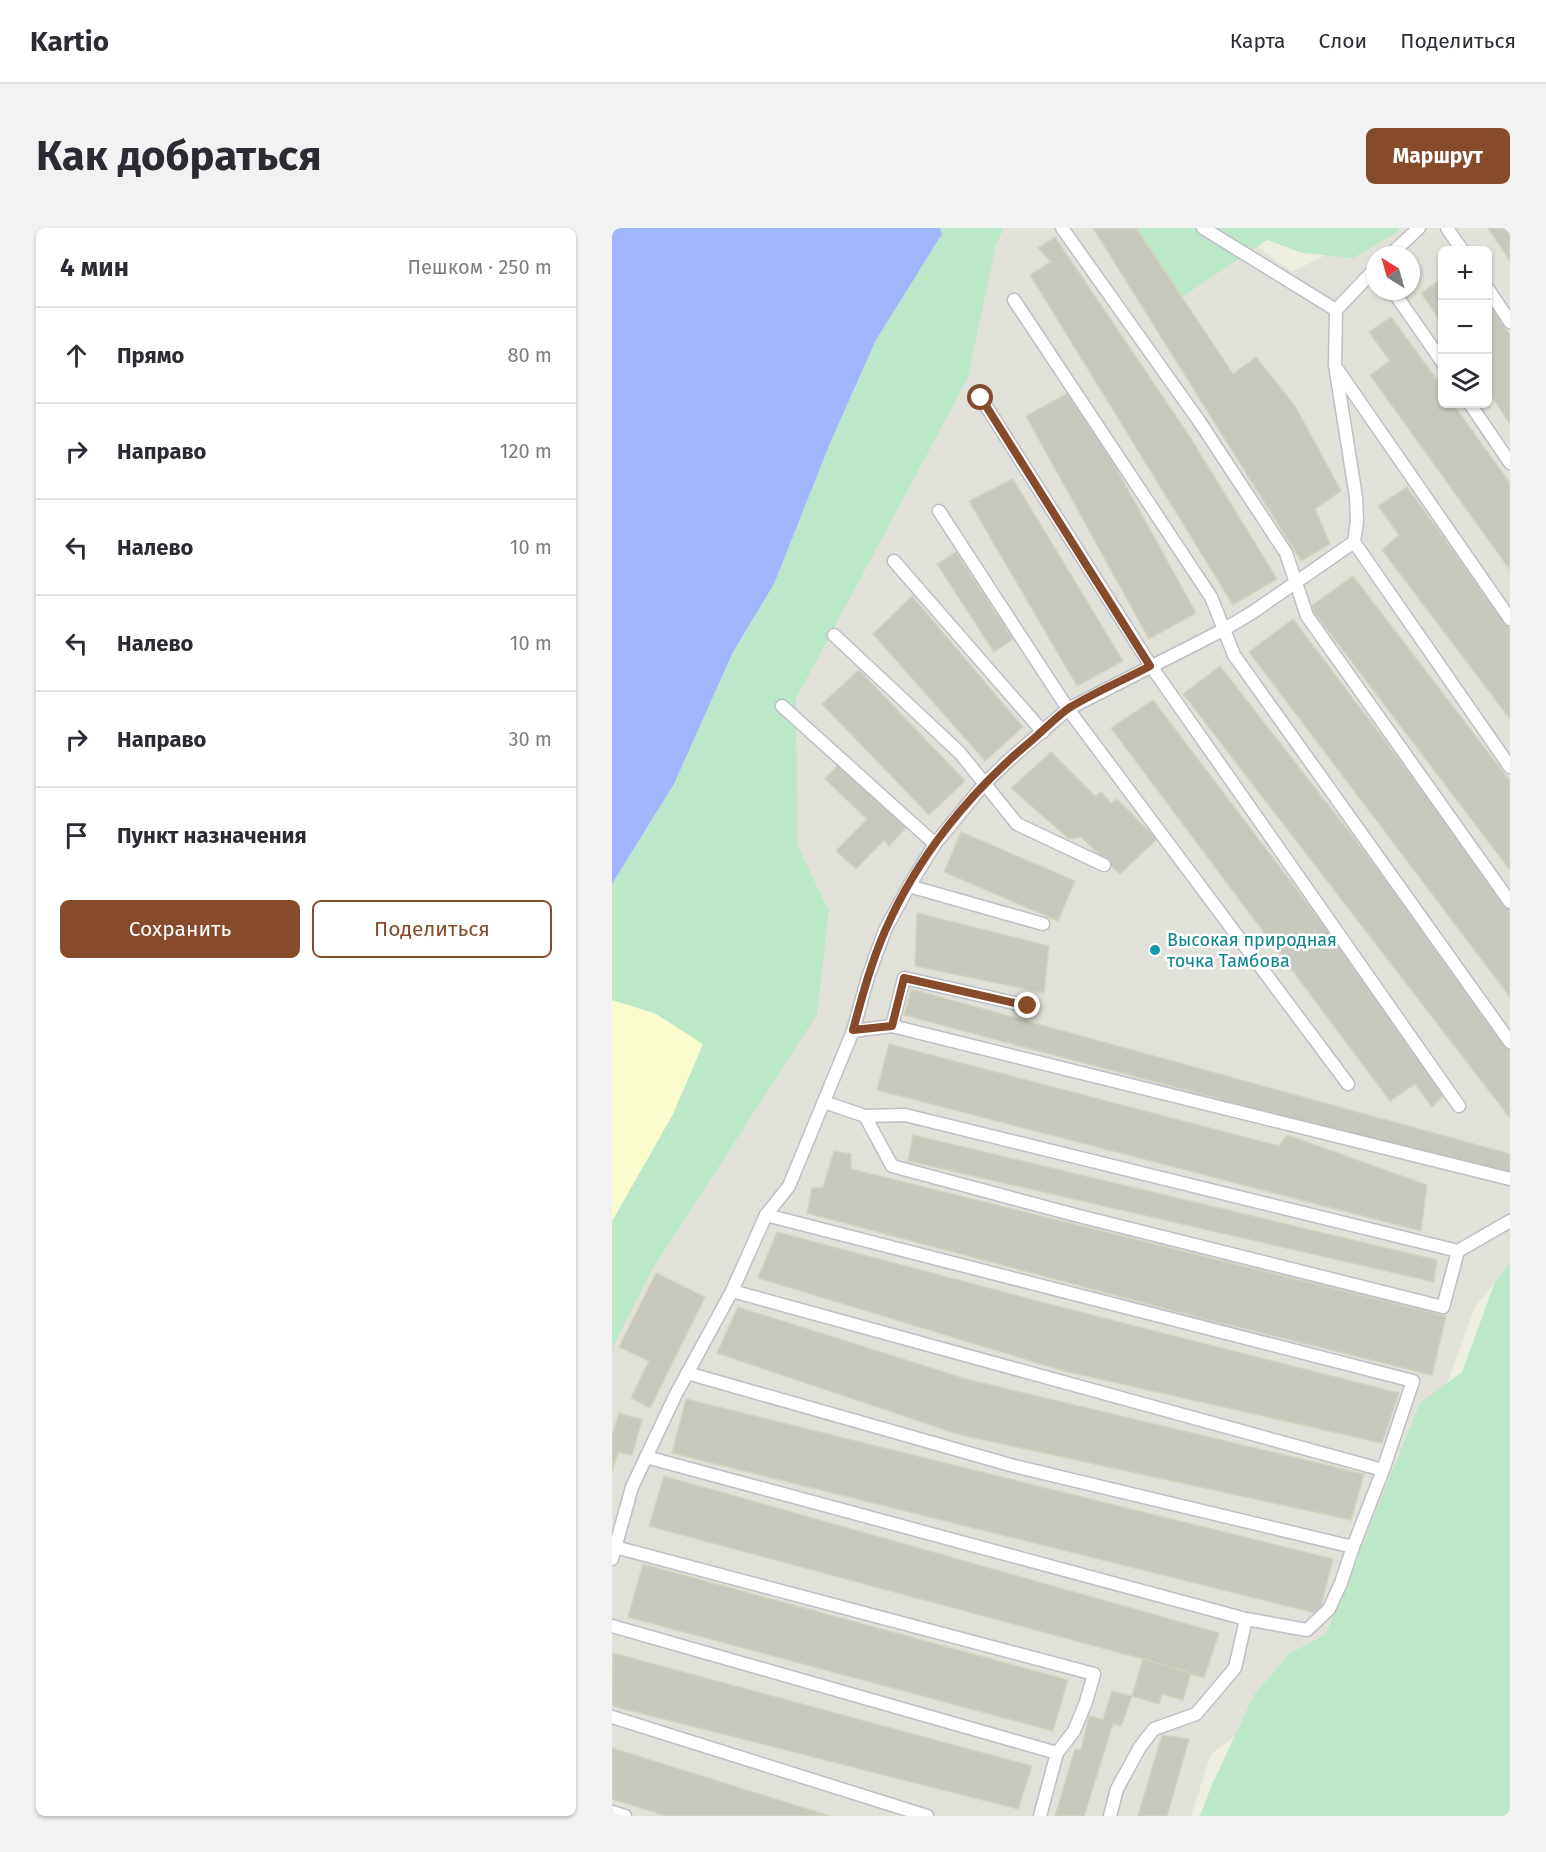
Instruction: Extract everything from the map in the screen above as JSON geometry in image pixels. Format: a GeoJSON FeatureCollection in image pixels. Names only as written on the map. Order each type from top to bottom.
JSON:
{"type":"FeatureCollection","features":[{"type":"Feature","properties":{"kind":"lane"},"geometry":{"type":"LineString","coordinates":[[1062,228],[1199,422],[1286,553],[1307,616],[1510,902]]}},
{"type":"Feature","properties":{"kind":"lane"},"geometry":{"type":"LineString","coordinates":[[1203,228],[1336,310]]}},
{"type":"Feature","properties":{"kind":"lane"},"geometry":{"type":"LineString","coordinates":[[1400,246],[1419,228]]}},
{"type":"Feature","properties":{"kind":"lane"},"geometry":{"type":"LineString","coordinates":[[1447,228],[1459,246]]}},
{"type":"Feature","properties":{"kind":"lane"},"geometry":{"type":"LineString","coordinates":[[1366,278],[1336,310],[1335,365],[1356,497],[1354,542],[1510,767]]}},
{"type":"Feature","properties":{"kind":"lane"},"geometry":{"type":"LineString","coordinates":[[1492,295],[1510,322]]}},
{"type":"Feature","properties":{"kind":"lane"},"geometry":{"type":"LineString","coordinates":[[1014,300],[1211,597],[1234,655],[1510,1042]]}},
{"type":"Feature","properties":{"kind":"lane"},"geometry":{"type":"LineString","coordinates":[[1400,300],[1438,356]]}},
{"type":"Feature","properties":{"kind":"lane"},"geometry":{"type":"LineString","coordinates":[[1335,365],[1510,620]]}},
{"type":"Feature","properties":{"kind":"lane"},"geometry":{"type":"LineString","coordinates":[[981,398],[1150,666],[1459,1106]]}},
{"type":"Feature","properties":{"kind":"lane"},"geometry":{"type":"LineString","coordinates":[[1473,408],[1510,463]]}},
{"type":"Feature","properties":{"kind":"lane"},"geometry":{"type":"LineString","coordinates":[[939,511],[1068,709],[1348,1084]]}},
{"type":"Feature","properties":{"kind":"lane"},"geometry":{"type":"LineString","coordinates":[[1040,1816],[1057,1753],[1074,1731],[1094,1674],[614,1553],[632,1487],[687,1373],[732,1291],[766,1215],[789,1186],[853,1030],[868,977],[885,930],[935,844],[985,783],[1068,709],[1223,630],[1296,584],[1354,542]]}},
{"type":"Feature","properties":{"kind":"lane"},"geometry":{"type":"LineString","coordinates":[[894,561],[1042,732]]}},
{"type":"Feature","properties":{"kind":"lane"},"geometry":{"type":"LineString","coordinates":[[834,635],[960,753],[1017,824],[1104,865]]}},
{"type":"Feature","properties":{"kind":"lane"},"geometry":{"type":"LineString","coordinates":[[782,706],[935,844]]}},
{"type":"Feature","properties":{"kind":"lane"},"geometry":{"type":"LineString","coordinates":[[909,886],[1043,924]]}},
{"type":"Feature","properties":{"kind":"lane"},"geometry":{"type":"LineString","coordinates":[[892,1026],[904,978],[1028,1006]]}},
{"type":"Feature","properties":{"kind":"lane"},"geometry":{"type":"LineString","coordinates":[[853,1030],[892,1026],[1510,1179]]}},
{"type":"Feature","properties":{"kind":"lane"},"geometry":{"type":"LineString","coordinates":[[824,1102],[865,1116],[904,1115],[1458,1251],[1510,1221]]}},
{"type":"Feature","properties":{"kind":"lane"},"geometry":{"type":"LineString","coordinates":[[865,1116],[892,1166],[1075,1215],[1443,1307],[1458,1251]]}},
{"type":"Feature","properties":{"kind":"lane"},"geometry":{"type":"LineString","coordinates":[[646,1457],[1246,1619],[1307,1630],[1329,1609],[1383,1470],[1413,1381],[766,1215]]}},
{"type":"Feature","properties":{"kind":"lane"},"geometry":{"type":"LineString","coordinates":[[732,1291],[1383,1470]]}},
{"type":"Feature","properties":{"kind":"lane"},"geometry":{"type":"LineString","coordinates":[[687,1373],[1014,1466],[1353,1547]]}},
{"type":"Feature","properties":{"kind":"lane"},"geometry":{"type":"LineString","coordinates":[[1110,1816],[1117,1789],[1140,1747],[1154,1729],[1196,1714],[1235,1668],[1246,1619]]}},
{"type":"Feature","properties":{"kind":"lane"},"geometry":{"type":"LineString","coordinates":[[612,1626],[1057,1753]]}},
{"type":"Feature","properties":{"kind":"lane"},"geometry":{"type":"LineString","coordinates":[[612,1717],[927,1816]]}},
{"type":"Feature","properties":{"kind":"lane"},"geometry":{"type":"LineString","coordinates":[[612,1812],[625,1816]]}},
{"type":"Feature","properties":{"kind":"shaded area"},"geometry":{"type":"Polygon","coordinates":[[[940,228],[1004,228],[996,245],[968,378],[796,699],[798,846],[829,911],[817,1015],[652,1270],[612,1349],[612,1221],[673,1114],[656,1014],[612,1000],[612,884],[674,784],[733,652],[774,584],[831,441],[876,340],[942,234],[940,228]]]}},
{"type":"Feature","properties":{"kind":"shaded area"},"geometry":{"type":"Polygon","coordinates":[[[1004,228],[1232,228],[1292,272],[1378,228],[1510,228],[1510,1264],[1475,1307],[1348,1652],[1211,1754],[1191,1816],[612,1816],[612,1349],[652,1270],[817,1015],[829,911],[798,846],[796,699],[968,378],[996,245],[1004,228]]]}},
{"type":"Feature","properties":{"kind":"shaded area"},"geometry":{"type":"Polygon","coordinates":[[[1130,228],[1400,228],[1396,233],[1374,246],[1366,246],[1366,250],[1353,258],[1302,253],[1267,240],[1182,297],[1130,228]]]}},
{"type":"Feature","properties":{"kind":"shaded area"},"geometry":{"type":"Polygon","coordinates":[[[1510,1264],[1510,1816],[1200,1816],[1254,1695],[1289,1654],[1326,1634],[1420,1403],[1462,1372],[1495,1282],[1510,1264]]]}},
{"type":"Feature","properties":{"kind":"sand"},"geometry":{"type":"Polygon","coordinates":[[[612,1000],[656,1014],[703,1044],[673,1114],[612,1221],[612,1000]]]}},
{"type":"Feature","properties":{"kind":"water"},"geometry":{"type":"Polygon","coordinates":[[[612,228],[940,228],[942,234],[876,340],[831,441],[774,584],[733,652],[674,784],[612,884],[612,228]]]}},
{"type":"Feature","properties":{"kind":"building"},"geometry":{"type":"Polygon","coordinates":[[[1093,228],[1136,228],[1233,374],[1256,357],[1295,406],[1341,491],[1315,509],[1330,544],[1301,561],[1093,228]]]}},
{"type":"Feature","properties":{"kind":"building"},"geometry":{"type":"Polygon","coordinates":[[[1488,228],[1510,228],[1510,261],[1488,228]]]}},
{"type":"Feature","properties":{"kind":"building"},"geometry":{"type":"Polygon","coordinates":[[[1055,237],[1190,437],[1277,579],[1233,605],[1030,275],[1051,262],[1038,248],[1055,237]]]}},
{"type":"Feature","properties":{"kind":"building"},"geometry":{"type":"Polygon","coordinates":[[[1438,281],[1438,318],[1421,293],[1438,281]]]}},
{"type":"Feature","properties":{"kind":"building"},"geometry":{"type":"Polygon","coordinates":[[[1492,309],[1510,335],[1510,424],[1492,397],[1492,309]]]}},
{"type":"Feature","properties":{"kind":"building"},"geometry":{"type":"Polygon","coordinates":[[[1391,317],[1438,381],[1438,408],[1456,408],[1510,483],[1510,570],[1370,375],[1390,361],[1369,332],[1391,317]]]}},
{"type":"Feature","properties":{"kind":"building"},"geometry":{"type":"Polygon","coordinates":[[[1073,390],[1196,613],[1149,639],[1026,416],[1073,390]]]}},
{"type":"Feature","properties":{"kind":"building"},"geometry":{"type":"Polygon","coordinates":[[[1013,479],[1123,661],[1077,686],[969,501],[1013,479]]]}},
{"type":"Feature","properties":{"kind":"building"},"geometry":{"type":"Polygon","coordinates":[[[1407,487],[1510,629],[1510,719],[1382,550],[1399,535],[1378,506],[1407,487]]]}},
{"type":"Feature","properties":{"kind":"building"},"geometry":{"type":"Polygon","coordinates":[[[956,552],[1013,639],[994,652],[937,564],[956,552]]]}},
{"type":"Feature","properties":{"kind":"building"},"geometry":{"type":"Polygon","coordinates":[[[1353,576],[1510,781],[1510,870],[1310,607],[1353,576]]]}},
{"type":"Feature","properties":{"kind":"building"},"geometry":{"type":"Polygon","coordinates":[[[912,596],[1023,727],[985,761],[873,634],[912,596]]]}},
{"type":"Feature","properties":{"kind":"building"},"geometry":{"type":"Polygon","coordinates":[[[1293,619],[1510,906],[1510,997],[1249,652],[1293,619]]]}},
{"type":"Feature","properties":{"kind":"building"},"geometry":{"type":"Polygon","coordinates":[[[1220,666],[1510,1038],[1510,1118],[1183,694],[1220,666]]]}},
{"type":"Feature","properties":{"kind":"building"},"geometry":{"type":"Polygon","coordinates":[[[859,670],[965,781],[929,815],[822,704],[859,670]]]}},
{"type":"Feature","properties":{"kind":"building"},"geometry":{"type":"Polygon","coordinates":[[[1153,700],[1449,1090],[1432,1107],[1415,1084],[1390,1101],[1111,728],[1153,700]]]}},
{"type":"Feature","properties":{"kind":"building"},"geometry":{"type":"Polygon","coordinates":[[[1051,752],[1095,796],[1101,792],[1111,803],[1117,799],[1157,839],[1120,874],[1081,837],[1069,839],[1011,788],[1051,752]]]}},
{"type":"Feature","properties":{"kind":"building"},"geometry":{"type":"Polygon","coordinates":[[[839,764],[906,828],[889,846],[884,840],[856,869],[836,851],[867,819],[825,779],[839,764]]]}},
{"type":"Feature","properties":{"kind":"building"},"geometry":{"type":"Polygon","coordinates":[[[961,832],[1075,881],[1058,921],[944,872],[961,832]]]}},
{"type":"Feature","properties":{"kind":"building"},"geometry":{"type":"Polygon","coordinates":[[[917,913],[1049,946],[1044,993],[915,966],[917,913]]]}},
{"type":"Feature","properties":{"kind":"building"},"geometry":{"type":"Polygon","coordinates":[[[911,989],[1510,1154],[1508,1176],[904,1015],[911,989]]]}},
{"type":"Feature","properties":{"kind":"building"},"geometry":{"type":"Polygon","coordinates":[[[889,1044],[1279,1146],[1287,1135],[1427,1185],[1421,1231],[877,1090],[889,1044]]]}},
{"type":"Feature","properties":{"kind":"building"},"geometry":{"type":"Polygon","coordinates":[[[913,1135],[1437,1260],[1434,1282],[908,1161],[913,1135]]]}},
{"type":"Feature","properties":{"kind":"building"},"geometry":{"type":"Polygon","coordinates":[[[834,1151],[851,1154],[851,1169],[1446,1316],[1432,1375],[1189,1315],[807,1213],[812,1188],[823,1187],[834,1151]]]}},
{"type":"Feature","properties":{"kind":"building"},"geometry":{"type":"Polygon","coordinates":[[[777,1232],[1399,1393],[1382,1443],[1064,1371],[758,1278],[777,1232]]]}},
{"type":"Feature","properties":{"kind":"building"},"geometry":{"type":"Polygon","coordinates":[[[656,1273],[705,1297],[650,1408],[631,1398],[649,1361],[619,1347],[656,1273]]]}},
{"type":"Feature","properties":{"kind":"building"},"geometry":{"type":"Polygon","coordinates":[[[738,1307],[966,1379],[1364,1474],[1351,1520],[957,1434],[717,1353],[738,1307]]]}},
{"type":"Feature","properties":{"kind":"building"},"geometry":{"type":"Polygon","coordinates":[[[686,1399],[1333,1559],[1319,1614],[672,1453],[686,1399]]]}},
{"type":"Feature","properties":{"kind":"building"},"geometry":{"type":"Polygon","coordinates":[[[619,1413],[642,1420],[632,1455],[618,1452],[612,1473],[612,1435],[619,1413]]]}},
{"type":"Feature","properties":{"kind":"building"},"geometry":{"type":"Polygon","coordinates":[[[664,1476],[1219,1633],[1204,1678],[1143,1659],[649,1526],[664,1476]]]}},
{"type":"Feature","properties":{"kind":"building"},"geometry":{"type":"Polygon","coordinates":[[[643,1564],[1068,1680],[1053,1731],[628,1617],[643,1564]]]}},
{"type":"Feature","properties":{"kind":"building"},"geometry":{"type":"Polygon","coordinates":[[[613,1653],[1032,1766],[1018,1809],[612,1706],[613,1653]]]}},
{"type":"Feature","properties":{"kind":"building"},"geometry":{"type":"Polygon","coordinates":[[[1143,1659],[1191,1673],[1183,1700],[1162,1694],[1159,1704],[1132,1696],[1143,1659]]]}},
{"type":"Feature","properties":{"kind":"building"},"geometry":{"type":"Polygon","coordinates":[[[1112,1691],[1132,1696],[1121,1726],[1113,1724],[1084,1816],[1055,1816],[1075,1749],[1081,1750],[1089,1716],[1103,1719],[1112,1691]]]}},
{"type":"Feature","properties":{"kind":"building"},"geometry":{"type":"Polygon","coordinates":[[[1162,1735],[1189,1739],[1167,1816],[1138,1816],[1162,1735]]]}},
{"type":"Feature","properties":{"kind":"building"},"geometry":{"type":"Polygon","coordinates":[[[612,1748],[830,1816],[667,1816],[612,1799],[612,1748]]]}},
{"type":"Feature","properties":{"kind":"place","name":"Высокая природная точка Тамбова"},"geometry":{"type":"Point","coordinates":[1155,950]}},
{"type":"Feature","properties":{"kind":"route"},"geometry":{"type":"LineString","coordinates":[[981,398],[1150,666],[1068,709],[1009,760],[964,808],[935,844],[885,930],[868,977],[853,1030],[892,1026],[904,978],[1028,1006]]}}]}
